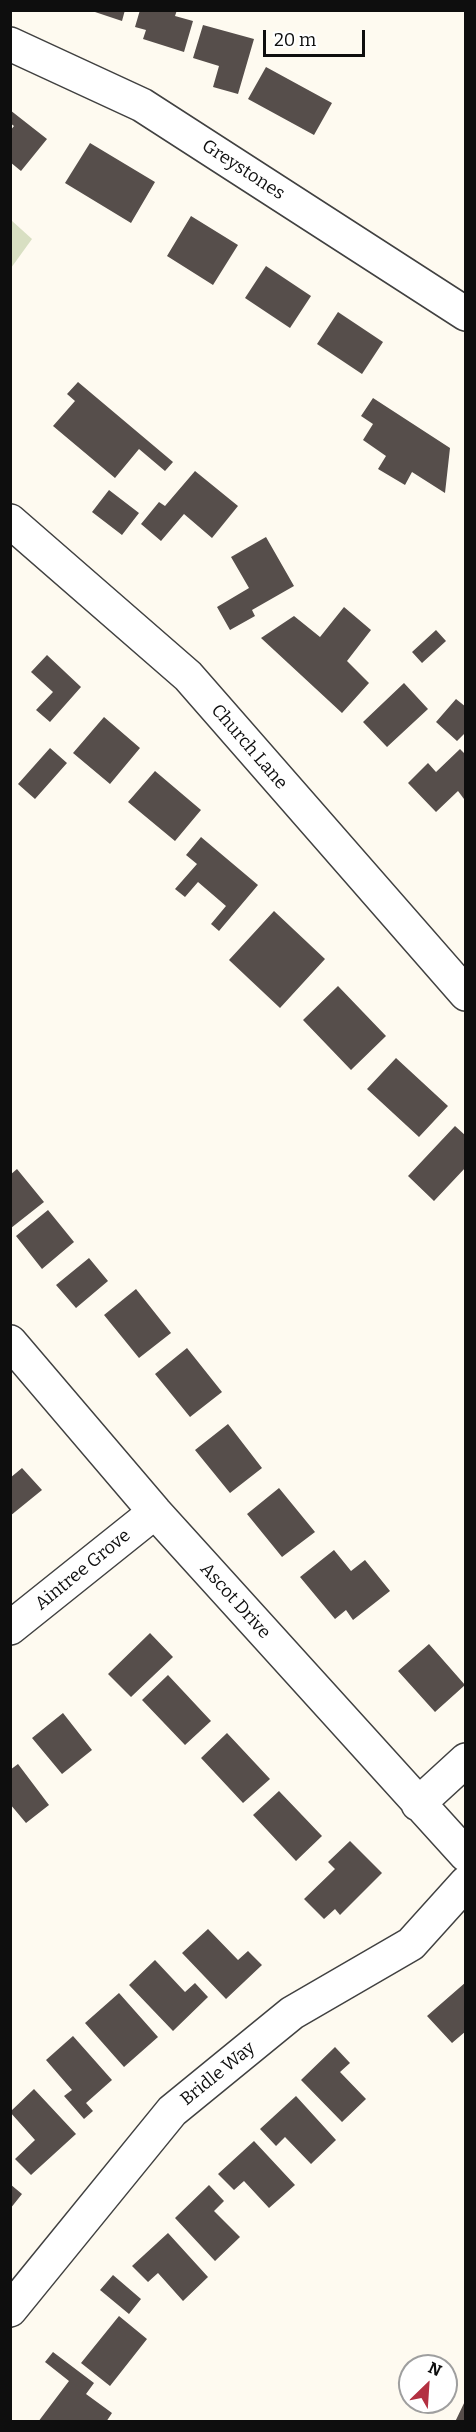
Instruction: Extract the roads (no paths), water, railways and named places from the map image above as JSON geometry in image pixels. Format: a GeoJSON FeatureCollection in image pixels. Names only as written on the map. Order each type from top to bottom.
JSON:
{"type":"FeatureCollection","features":[{"type":"Feature","properties":{"kind":"street","name":"Greystones"},"geometry":{"type":"LineString","coordinates":[[10,44],[142,105],[465,315]]}},
{"type":"Feature","properties":{"kind":"street","name":"Church Lane"},"geometry":{"type":"LineString","coordinates":[[10,521],[188,676],[465,994]]}},
{"type":"Feature","properties":{"kind":"street","name":"Ascot Drive"},"geometry":{"type":"LineString","coordinates":[[10,1342],[155,1512],[465,1855]]}},
{"type":"Feature","properties":{"kind":"street","name":"Aintree Grove"},"geometry":{"type":"LineString","coordinates":[[10,1628],[155,1512]]}},
{"type":"Feature","properties":{"kind":"street"},"geometry":{"type":"LineString","coordinates":[[418,1804],[465,1760]]}},
{"type":"Feature","properties":{"kind":"street","name":"Bridle Way"},"geometry":{"type":"LineString","coordinates":[[10,2310],[172,2111],[292,2013],[411,1944],[465,1883]]}}]}
